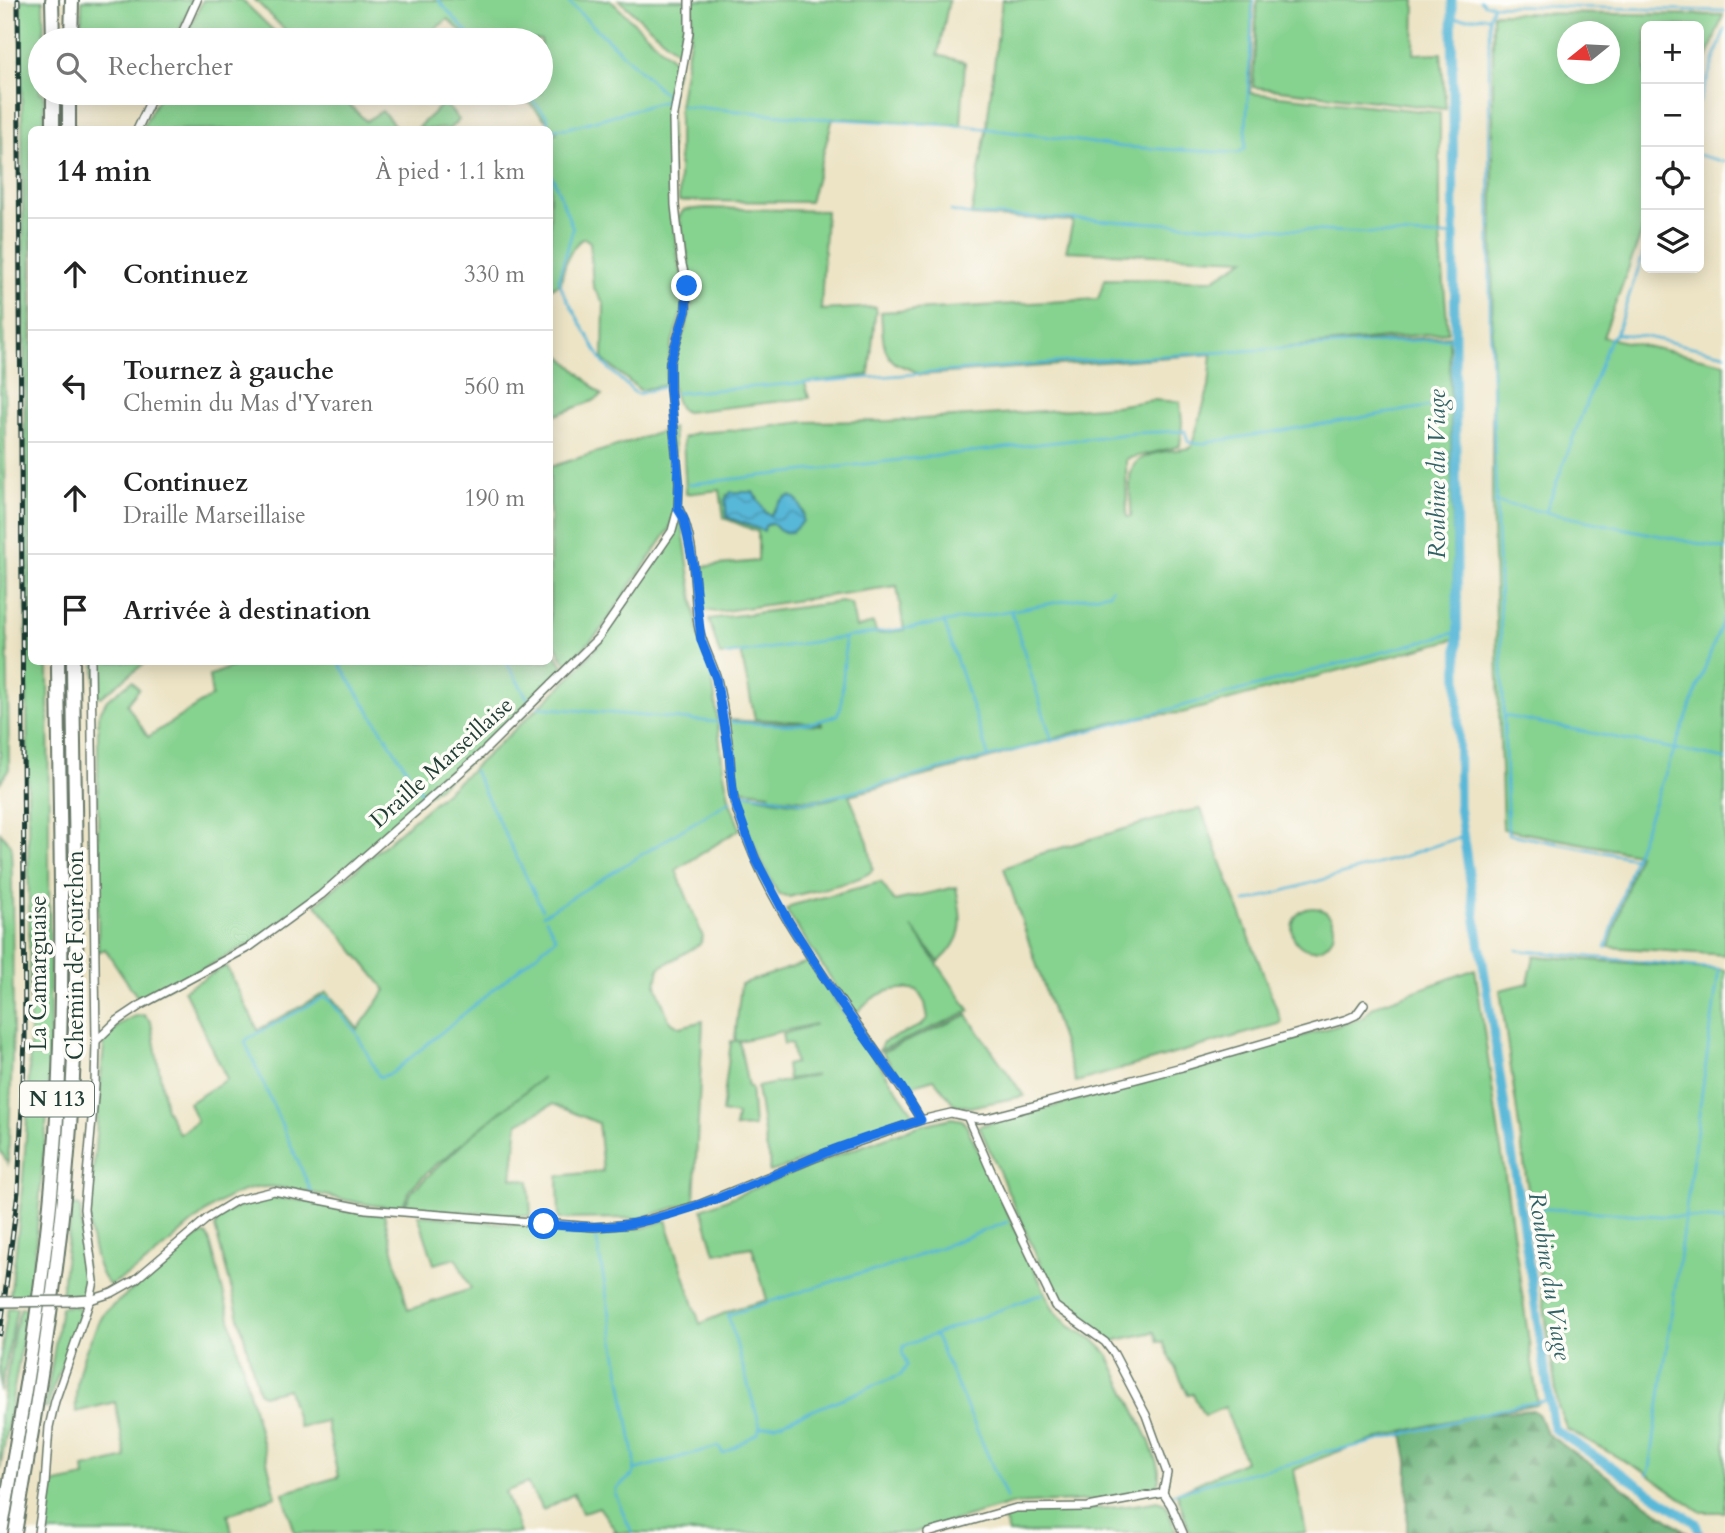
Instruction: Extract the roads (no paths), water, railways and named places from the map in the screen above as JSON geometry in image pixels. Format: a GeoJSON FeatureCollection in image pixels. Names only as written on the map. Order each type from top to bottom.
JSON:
{"type":"FeatureCollection","features":[{"type":"Feature","properties":{"kind":"highway"},"geometry":{"type":"LineString","coordinates":[[52,0],[53,28]]}},
{"type":"Feature","properties":{"kind":"highway"},"geometry":{"type":"LineString","coordinates":[[69,28],[70,0]]}},
{"type":"Feature","properties":{"kind":"highway"},"geometry":{"type":"LineString","coordinates":[[53,105],[53,126]]}},
{"type":"Feature","properties":{"kind":"highway"},"geometry":{"type":"LineString","coordinates":[[69,105],[69,126]]}},
{"type":"Feature","properties":{"kind":"highway","name":"La Camarguaise"},"geometry":{"type":"LineString","coordinates":[[1,1533],[37,1314],[48,1233],[56,1133],[60,925],[58,665]]}},
{"type":"Feature","properties":{"kind":"highway","name":"La Camarguaise"},"geometry":{"type":"LineString","coordinates":[[15,1533],[58,1263],[71,1110],[75,936],[73,665]]}},
{"type":"Feature","properties":{"kind":"street"},"geometry":{"type":"LineString","coordinates":[[184,28],[197,0]]}},
{"type":"Feature","properties":{"kind":"street","name":"Draille Marseillaise"},"geometry":{"type":"LineString","coordinates":[[96,1041],[117,1021],[141,1005],[251,946],[311,902],[481,754],[598,638],[672,531],[678,509],[679,482],[670,362],[686,311],[687,286],[681,260],[675,205],[673,120],[689,33],[689,0]]}},
{"type":"Feature","properties":{"kind":"street"},"geometry":{"type":"LineString","coordinates":[[139,126],[148,105]]}},
{"type":"Feature","properties":{"kind":"street"},"geometry":{"type":"LineString","coordinates":[[678,509],[684,519],[693,563],[701,640],[716,678],[734,800],[755,858],[789,922],[841,1004],[902,1088],[921,1120]]}},
{"type":"Feature","properties":{"kind":"street","name":"Chemin de Fourchon"},"geometry":{"type":"LineString","coordinates":[[37,1533],[45,1484],[49,1427],[94,1281],[84,1209],[95,1085],[96,1041],[91,665]]}},
{"type":"Feature","properties":{"kind":"street"},"geometry":{"type":"LineString","coordinates":[[0,1302],[90,1300],[112,1293],[135,1280],[209,1217],[237,1200],[274,1191],[366,1209],[594,1227],[633,1224],[701,1204],[829,1152],[921,1120],[951,1113],[988,1118],[1182,1067],[1347,1018],[1356,1014],[1364,1004]]}},
{"type":"Feature","properties":{"kind":"street"},"geometry":{"type":"LineString","coordinates":[[967,1116],[1055,1306],[1105,1342],[1146,1415],[1167,1473],[1163,1493],[1183,1533]]}},
{"type":"Feature","properties":{"kind":"street"},"geometry":{"type":"LineString","coordinates":[[929,1533],[1016,1508],[1088,1507],[1163,1493]]}},
{"type":"Feature","properties":{"kind":"water"},"geometry":{"type":"Polygon","coordinates":[[[731,492],[753,492],[770,515],[786,497],[794,498],[802,511],[803,521],[792,532],[781,531],[771,523],[765,526],[764,531],[727,517],[725,499],[731,492]]]}},
{"type":"Feature","properties":{"kind":"waterway"},"geometry":{"type":"LineString","coordinates":[[438,0],[463,28]]}},
{"type":"Feature","properties":{"kind":"waterway"},"geometry":{"type":"LineString","coordinates":[[566,0],[665,94],[667,102]]}},
{"type":"Feature","properties":{"kind":"waterway"},"geometry":{"type":"LineString","coordinates":[[682,106],[815,118],[967,126],[1123,147],[1237,153],[1245,149],[1253,0]]}},
{"type":"Feature","properties":{"kind":"waterway","name":"Roubine du Viage"},"geometry":{"type":"LineString","coordinates":[[1452,0],[1459,807],[1480,947]]}},
{"type":"Feature","properties":{"kind":"waterway"},"geometry":{"type":"LineString","coordinates":[[1480,0],[1484,4],[1493,5],[1725,11]]}},
{"type":"Feature","properties":{"kind":"waterway"},"geometry":{"type":"LineString","coordinates":[[1493,5],[1489,17],[1490,326],[1508,834],[1634,858]]}},
{"type":"Feature","properties":{"kind":"waterway"},"geometry":{"type":"LineString","coordinates":[[1453,18],[1489,17]]}},
{"type":"Feature","properties":{"kind":"waterway"},"geometry":{"type":"LineString","coordinates":[[1704,89],[1725,29]]}},
{"type":"Feature","properties":{"kind":"waterway"},"geometry":{"type":"LineString","coordinates":[[553,129],[568,128],[661,102],[672,102]]}},
{"type":"Feature","properties":{"kind":"waterway"},"geometry":{"type":"LineString","coordinates":[[536,105],[548,119],[547,126]]}},
{"type":"Feature","properties":{"kind":"waterway"},"geometry":{"type":"LineString","coordinates":[[1704,156],[1725,162]]}},
{"type":"Feature","properties":{"kind":"waterway"},"geometry":{"type":"LineString","coordinates":[[553,178],[573,229],[560,273],[563,292],[604,364],[635,393],[663,387]]}},
{"type":"Feature","properties":{"kind":"waterway"},"geometry":{"type":"LineString","coordinates":[[951,211],[965,214],[1455,235]]}},
{"type":"Feature","properties":{"kind":"waterway"},"geometry":{"type":"LineString","coordinates":[[1546,511],[1610,339],[1616,334],[1641,261]]}},
{"type":"Feature","properties":{"kind":"waterway"},"geometry":{"type":"LineString","coordinates":[[1616,334],[1642,336],[1725,354]]}},
{"type":"Feature","properties":{"kind":"waterway"},"geometry":{"type":"LineString","coordinates":[[676,393],[1077,361],[1456,338]]}},
{"type":"Feature","properties":{"kind":"waterway"},"geometry":{"type":"LineString","coordinates":[[690,484],[1135,433],[1185,431],[1188,442],[1199,444],[1456,402]]}},
{"type":"Feature","properties":{"kind":"waterway"},"geometry":{"type":"LineString","coordinates":[[1495,502],[1725,549]]}},
{"type":"Feature","properties":{"kind":"waterway"},"geometry":{"type":"LineString","coordinates":[[725,655],[929,625],[1109,593],[1112,588]]}},
{"type":"Feature","properties":{"kind":"waterway"},"geometry":{"type":"LineString","coordinates":[[1011,610],[1052,741]]}},
{"type":"Feature","properties":{"kind":"waterway"},"geometry":{"type":"LineString","coordinates":[[1606,948],[1634,858],[1725,614]]}},
{"type":"Feature","properties":{"kind":"waterway"},"geometry":{"type":"LineString","coordinates":[[944,622],[988,755]]}},
{"type":"Feature","properties":{"kind":"waterway"},"geometry":{"type":"LineString","coordinates":[[738,792],[802,802],[819,800],[1052,741],[1457,632]]}},
{"type":"Feature","properties":{"kind":"waterway"},"geometry":{"type":"LineString","coordinates":[[731,722],[798,724],[837,715],[841,707],[844,638]]}},
{"type":"Feature","properties":{"kind":"waterway"},"geometry":{"type":"LineString","coordinates":[[340,665],[423,795]]}},
{"type":"Feature","properties":{"kind":"waterway"},"geometry":{"type":"LineString","coordinates":[[508,665],[528,699]]}},
{"type":"Feature","properties":{"kind":"waterway"},"geometry":{"type":"LineString","coordinates":[[538,707],[716,722]]}},
{"type":"Feature","properties":{"kind":"waterway"},"geometry":{"type":"LineString","coordinates":[[1505,716],[1725,759]]}},
{"type":"Feature","properties":{"kind":"waterway"},"geometry":{"type":"LineString","coordinates":[[474,771],[542,909]]}},
{"type":"Feature","properties":{"kind":"waterway"},"geometry":{"type":"LineString","coordinates":[[543,915],[731,800]]}},
{"type":"Feature","properties":{"kind":"waterway"},"geometry":{"type":"LineString","coordinates":[[1245,902],[1402,857],[1463,836]]}},
{"type":"Feature","properties":{"kind":"waterway"},"geometry":{"type":"LineString","coordinates":[[312,1193],[245,1042],[247,1039],[324,997],[328,998],[356,1032],[378,1075],[380,1077],[392,1073],[556,938],[546,919]]}},
{"type":"Feature","properties":{"kind":"waterway","name":"Roubine du Viage"},"geometry":{"type":"LineString","coordinates":[[1481,950],[1554,1429],[1696,1523],[1699,1533]]}},
{"type":"Feature","properties":{"kind":"waterway"},"geometry":{"type":"LineString","coordinates":[[1517,950],[1719,969],[1650,1469],[1647,1475]]}},
{"type":"Feature","properties":{"kind":"waterway"},"geometry":{"type":"LineString","coordinates":[[1534,1208],[1725,1220]]}},
{"type":"Feature","properties":{"kind":"waterway"},"geometry":{"type":"LineString","coordinates":[[635,1470],[719,1446],[723,1454],[758,1433],[760,1426],[728,1315],[860,1273],[880,1270],[1007,1222]]}},
{"type":"Feature","properties":{"kind":"waterway"},"geometry":{"type":"LineString","coordinates":[[596,1235],[635,1460],[634,1474],[616,1489],[616,1496],[632,1533]]}},
{"type":"Feature","properties":{"kind":"waterway"},"geometry":{"type":"LineString","coordinates":[[759,1428],[776,1425],[901,1375],[907,1365],[902,1352],[904,1346],[1042,1294]]}},
{"type":"Feature","properties":{"kind":"waterway"},"geometry":{"type":"LineString","coordinates":[[935,1335],[1007,1499]]}},
{"type":"Feature","properties":{"kind":"waterway"},"geometry":{"type":"LineString","coordinates":[[1172,1494],[1299,1462],[1323,1452],[1358,1446],[1513,1406],[1549,1400]]}},
{"type":"Feature","properties":{"kind":"railway"},"geometry":{"type":"LineString","coordinates":[[0,1334],[18,1192],[25,1039],[18,0]]}}]}
